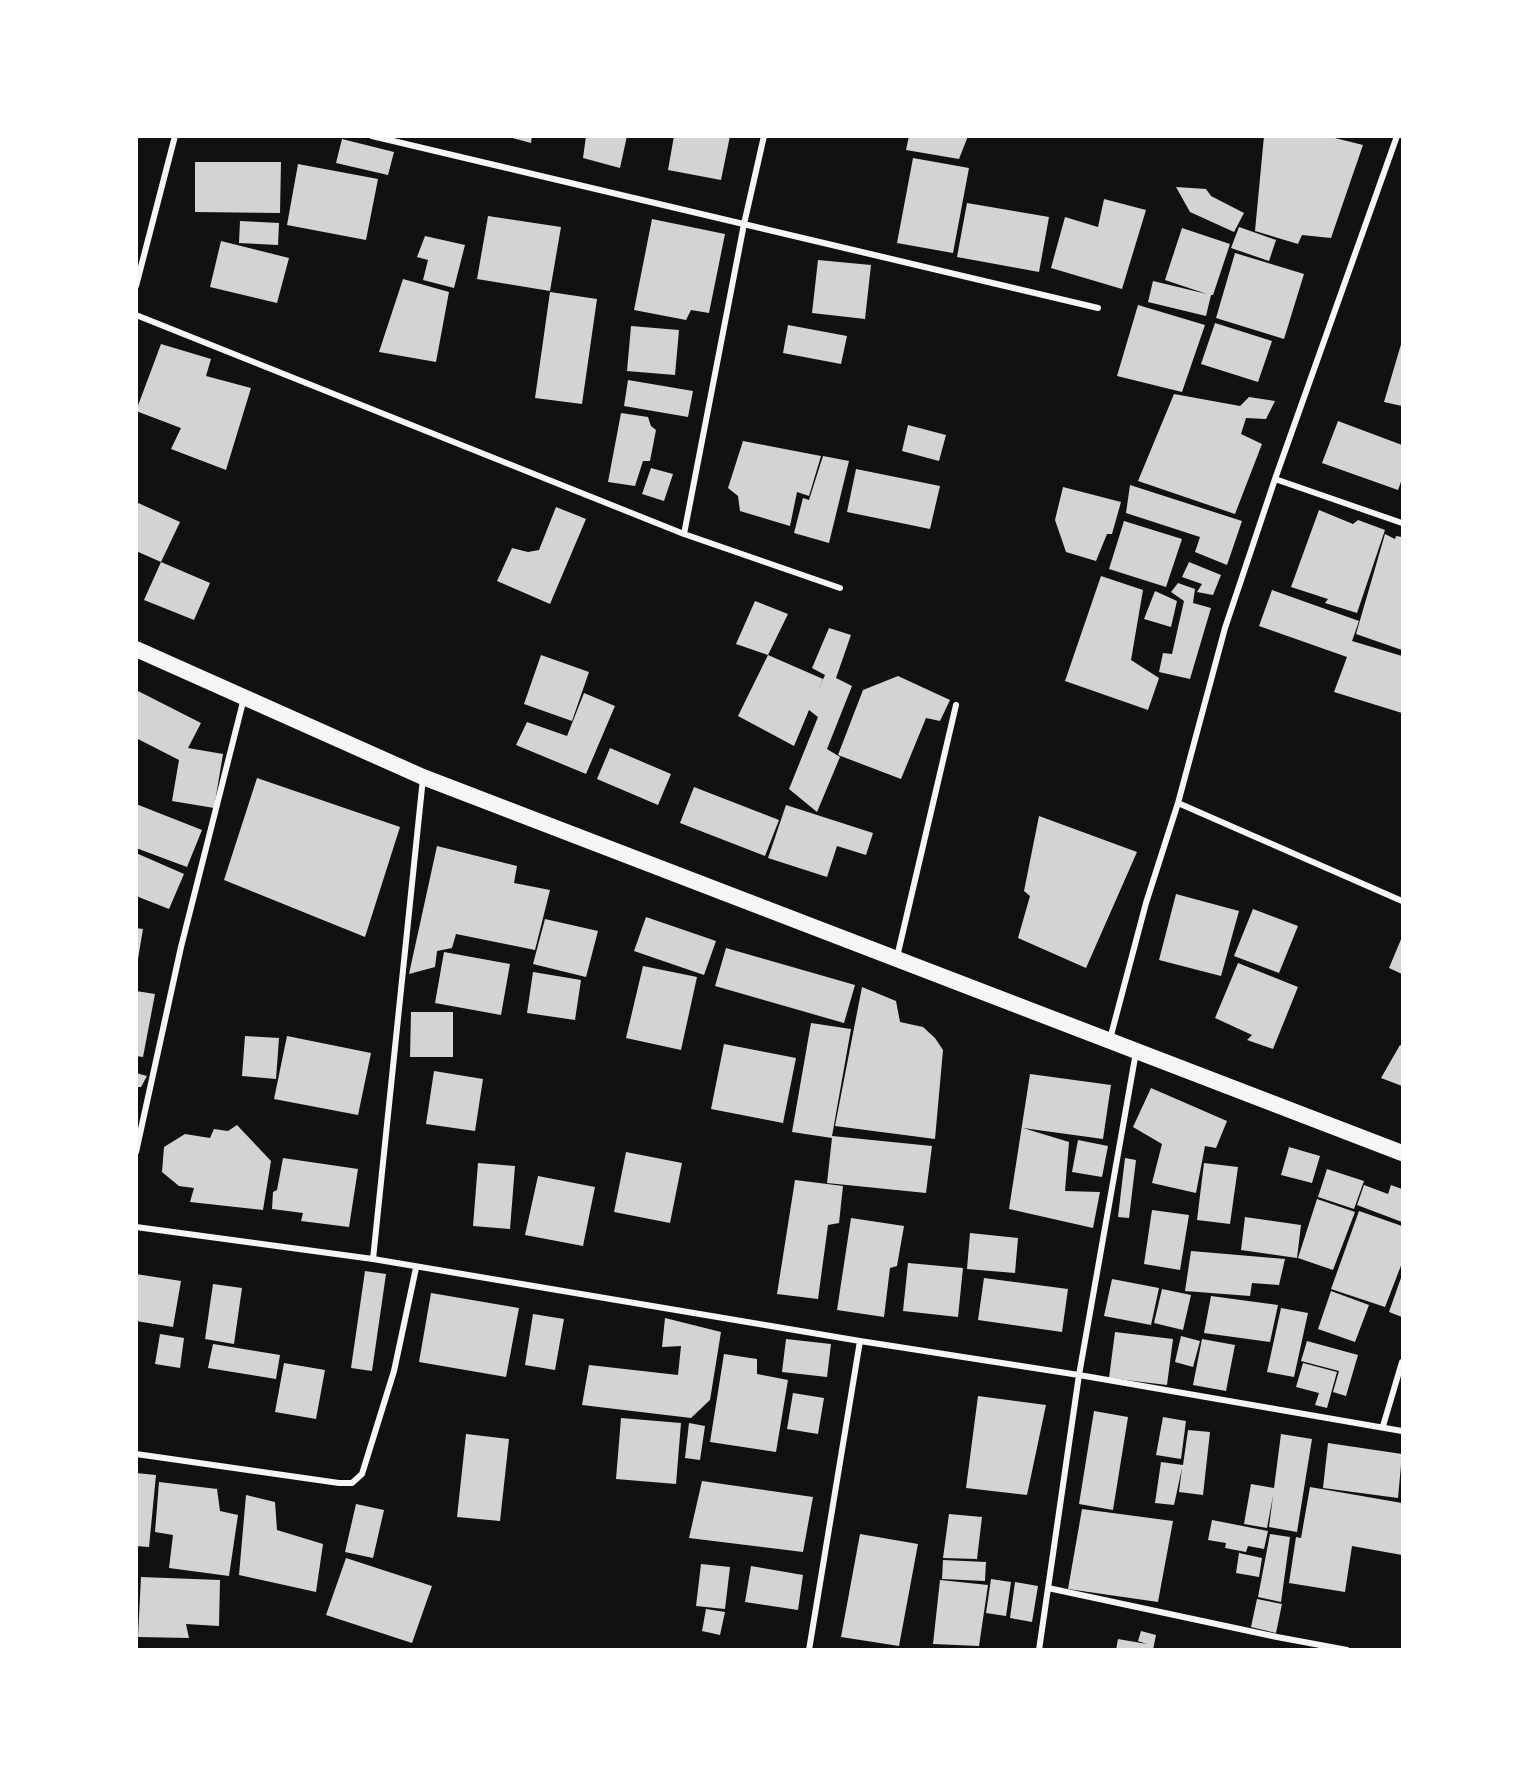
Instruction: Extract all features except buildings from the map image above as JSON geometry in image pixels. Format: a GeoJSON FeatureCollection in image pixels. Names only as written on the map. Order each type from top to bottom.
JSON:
{"type":"FeatureCollection","features":[{"type":"Feature","properties":{"kind":"highway"},"geometry":{"type":"LineString","coordinates":[[136,649],[423,777],[897,957],[1136,1052],[1402,1153]]}},
{"type":"Feature","properties":{"kind":"street"},"geometry":{"type":"LineString","coordinates":[[136,286],[175,136]]}},
{"type":"Feature","properties":{"kind":"street"},"geometry":{"type":"LineString","coordinates":[[372,136],[1098,308]]}},
{"type":"Feature","properties":{"kind":"street"},"geometry":{"type":"LineString","coordinates":[[684,534],[744,224],[764,136]]}},
{"type":"Feature","properties":{"kind":"street"},"geometry":{"type":"LineString","coordinates":[[1110,1041],[1146,903],[1178,804],[1225,628],[1275,479],[1397,136]]}},
{"type":"Feature","properties":{"kind":"street"},"geometry":{"type":"LineString","coordinates":[[136,315],[684,534],[840,588]]}},
{"type":"Feature","properties":{"kind":"street"},"geometry":{"type":"LineString","coordinates":[[1275,479],[1402,523]]}},
{"type":"Feature","properties":{"kind":"street"},"geometry":{"type":"LineString","coordinates":[[136,1152],[181,947],[244,697]]}},
{"type":"Feature","properties":{"kind":"street"},"geometry":{"type":"LineString","coordinates":[[897,957],[956,705]]}},
{"type":"Feature","properties":{"kind":"street"},"geometry":{"type":"LineString","coordinates":[[373,1259],[423,777]]}},
{"type":"Feature","properties":{"kind":"street"},"geometry":{"type":"LineString","coordinates":[[1178,804],[1402,901]]}},
{"type":"Feature","properties":{"kind":"street"},"geometry":{"type":"LineString","coordinates":[[1039,1650],[1079,1375],[1136,1052]]}},
{"type":"Feature","properties":{"kind":"street"},"geometry":{"type":"LineString","coordinates":[[136,1227],[373,1259],[860,1341],[1079,1375],[1402,1431]]}},
{"type":"Feature","properties":{"kind":"street"},"geometry":{"type":"LineString","coordinates":[[136,1454],[352,1483],[362,1474],[394,1371],[417,1268]]}},
{"type":"Feature","properties":{"kind":"street"},"geometry":{"type":"LineString","coordinates":[[809,1650],[860,1341]]}},
{"type":"Feature","properties":{"kind":"street"},"geometry":{"type":"LineString","coordinates":[[1383,1426],[1402,1362]]}},
{"type":"Feature","properties":{"kind":"street"},"geometry":{"type":"LineString","coordinates":[[1048,1588],[1347,1650]]}}]}
